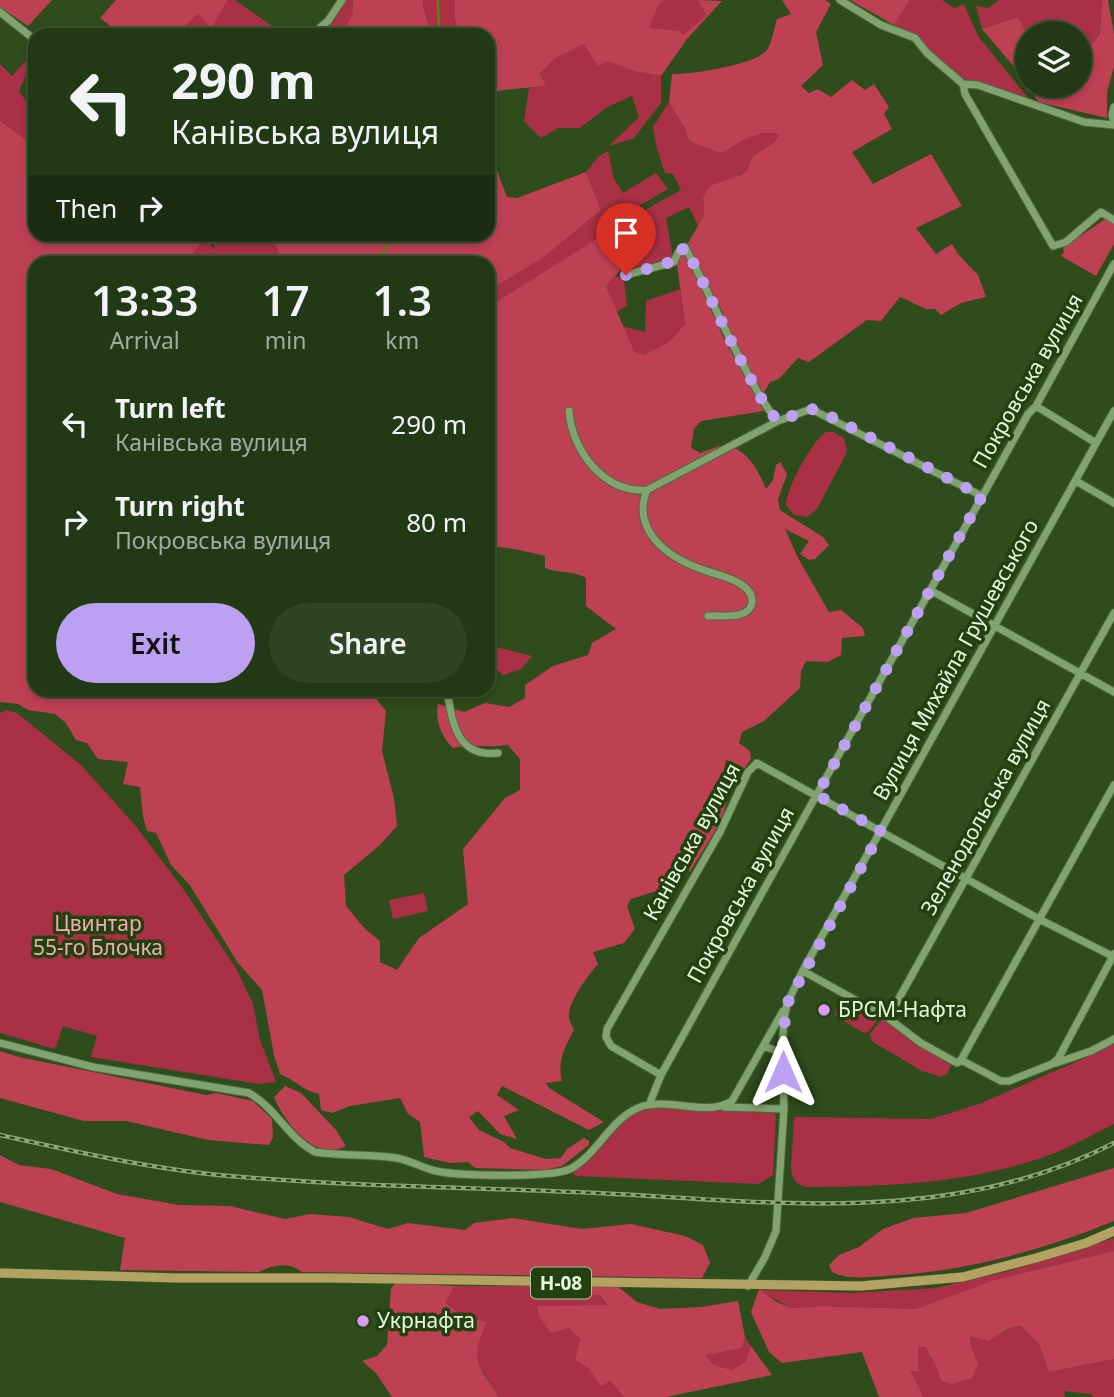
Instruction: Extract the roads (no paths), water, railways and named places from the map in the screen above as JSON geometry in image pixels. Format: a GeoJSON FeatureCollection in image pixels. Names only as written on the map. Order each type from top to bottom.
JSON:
{"type":"FeatureCollection","features":[{"type":"Feature","properties":{"kind":"main road","name":"Н-08"},"geometry":{"type":"LineString","coordinates":[[0,1273],[177,1278],[861,1286],[963,1277],[1086,1243],[1114,1231]]}},
{"type":"Feature","properties":{"kind":"street"},"geometry":{"type":"LineString","coordinates":[[320,28],[342,0]]}},
{"type":"Feature","properties":{"kind":"street"},"geometry":{"type":"LineString","coordinates":[[840,0],[881,25],[915,38],[927,53],[963,83],[991,89],[1084,121],[1114,123],[1114,107]]}},
{"type":"Feature","properties":{"kind":"street"},"geometry":{"type":"LineString","coordinates":[[0,12],[28,34]]}},
{"type":"Feature","properties":{"kind":"street"},"geometry":{"type":"LineString","coordinates":[[963,83],[965,94],[1050,243],[1056,246],[1066,242],[1101,212],[1114,220]]}},
{"type":"Feature","properties":{"kind":"street"},"geometry":{"type":"LineString","coordinates":[[626,275],[674,261],[685,247],[726,334],[766,409],[778,421]]}},
{"type":"Feature","properties":{"kind":"street","name":"Покровська вулиця"},"geometry":{"type":"LineString","coordinates":[[649,1105],[661,1075],[982,496],[1028,414],[1036,406],[1114,264]]}},
{"type":"Feature","properties":{"kind":"street"},"geometry":{"type":"LineString","coordinates":[[1036,406],[1096,443]]}},
{"type":"Feature","properties":{"kind":"street"},"geometry":{"type":"LineString","coordinates":[[569,411],[574,438],[596,470],[607,479],[635,491],[647,490],[778,421],[811,409],[822,412],[982,496]]}},
{"type":"Feature","properties":{"kind":"street","name":"Вулиця Михайла Грушевського"},"geometry":{"type":"LineString","coordinates":[[748,1286],[776,1231],[784,1110],[782,1053],[787,1004],[1114,411]]}},
{"type":"Feature","properties":{"kind":"street"},"geometry":{"type":"LineString","coordinates":[[1076,481],[1114,503]]}},
{"type":"Feature","properties":{"kind":"street"},"geometry":{"type":"LineString","coordinates":[[647,490],[643,507],[648,533],[682,562],[740,583],[750,593],[750,608],[744,613],[708,615]]}},
{"type":"Feature","properties":{"kind":"street"},"geometry":{"type":"LineString","coordinates":[[930,590],[1114,692]]}},
{"type":"Feature","properties":{"kind":"street","name":"Зеленодольська вулиця"},"geometry":{"type":"LineString","coordinates":[[888,1018],[1114,613]]}},
{"type":"Feature","properties":{"kind":"street"},"geometry":{"type":"LineString","coordinates":[[448,697],[452,720],[463,742],[476,752],[498,753]]}},
{"type":"Feature","properties":{"kind":"street","name":"Канівська вулиця"},"geometry":{"type":"LineString","coordinates":[[661,1075],[611,1046],[606,1037],[610,1024],[720,832],[743,780],[753,765],[761,764],[1039,919],[1114,956]]}},
{"type":"Feature","properties":{"kind":"street"},"geometry":{"type":"LineString","coordinates":[[803,971],[888,1018],[957,1063],[1114,785]]}},
{"type":"Feature","properties":{"kind":"street"},"geometry":{"type":"LineString","coordinates":[[1055,1062],[1114,956]]}},
{"type":"Feature","properties":{"kind":"street"},"geometry":{"type":"LineString","coordinates":[[720,1107],[732,1101],[787,1004]]}},
{"type":"Feature","properties":{"kind":"street"},"geometry":{"type":"LineString","coordinates":[[961,1060],[1000,1081],[1009,1081],[1091,1051],[1114,1039]]}},
{"type":"Feature","properties":{"kind":"street"},"geometry":{"type":"LineString","coordinates":[[0,1043],[93,1067],[249,1093],[264,1102],[292,1136],[315,1152],[397,1158],[434,1171],[450,1173],[542,1174],[571,1168],[631,1111],[649,1105],[784,1110]]}},
{"type":"Feature","properties":{"kind":"street"},"geometry":{"type":"LineString","coordinates":[[764,1046],[782,1053]]}},
{"type":"Feature","properties":{"kind":"waterway"},"geometry":{"type":"LineString","coordinates":[[438,0],[439,28]]}},
{"type":"Feature","properties":{"kind":"waterway"},"geometry":{"type":"LineString","coordinates":[[382,256],[387,242]]}},
{"type":"Feature","properties":{"kind":"railway"},"geometry":{"type":"LineString","coordinates":[[0,1135],[86,1154],[229,1176],[781,1203],[917,1199],[983,1189],[1049,1171],[1114,1143]]}},
{"type":"Feature","properties":{"kind":"place","name":"БРСМ-Нафта"},"geometry":{"type":"Point","coordinates":[824,1010]}},
{"type":"Feature","properties":{"kind":"place","name":"Укрнафта"},"geometry":{"type":"Point","coordinates":[363,1321]}},
{"type":"Feature","properties":{"kind":"park label","name":"Цвинтар 55-го Блочка"},"geometry":{"type":"Point","coordinates":[98,936]}}]}
